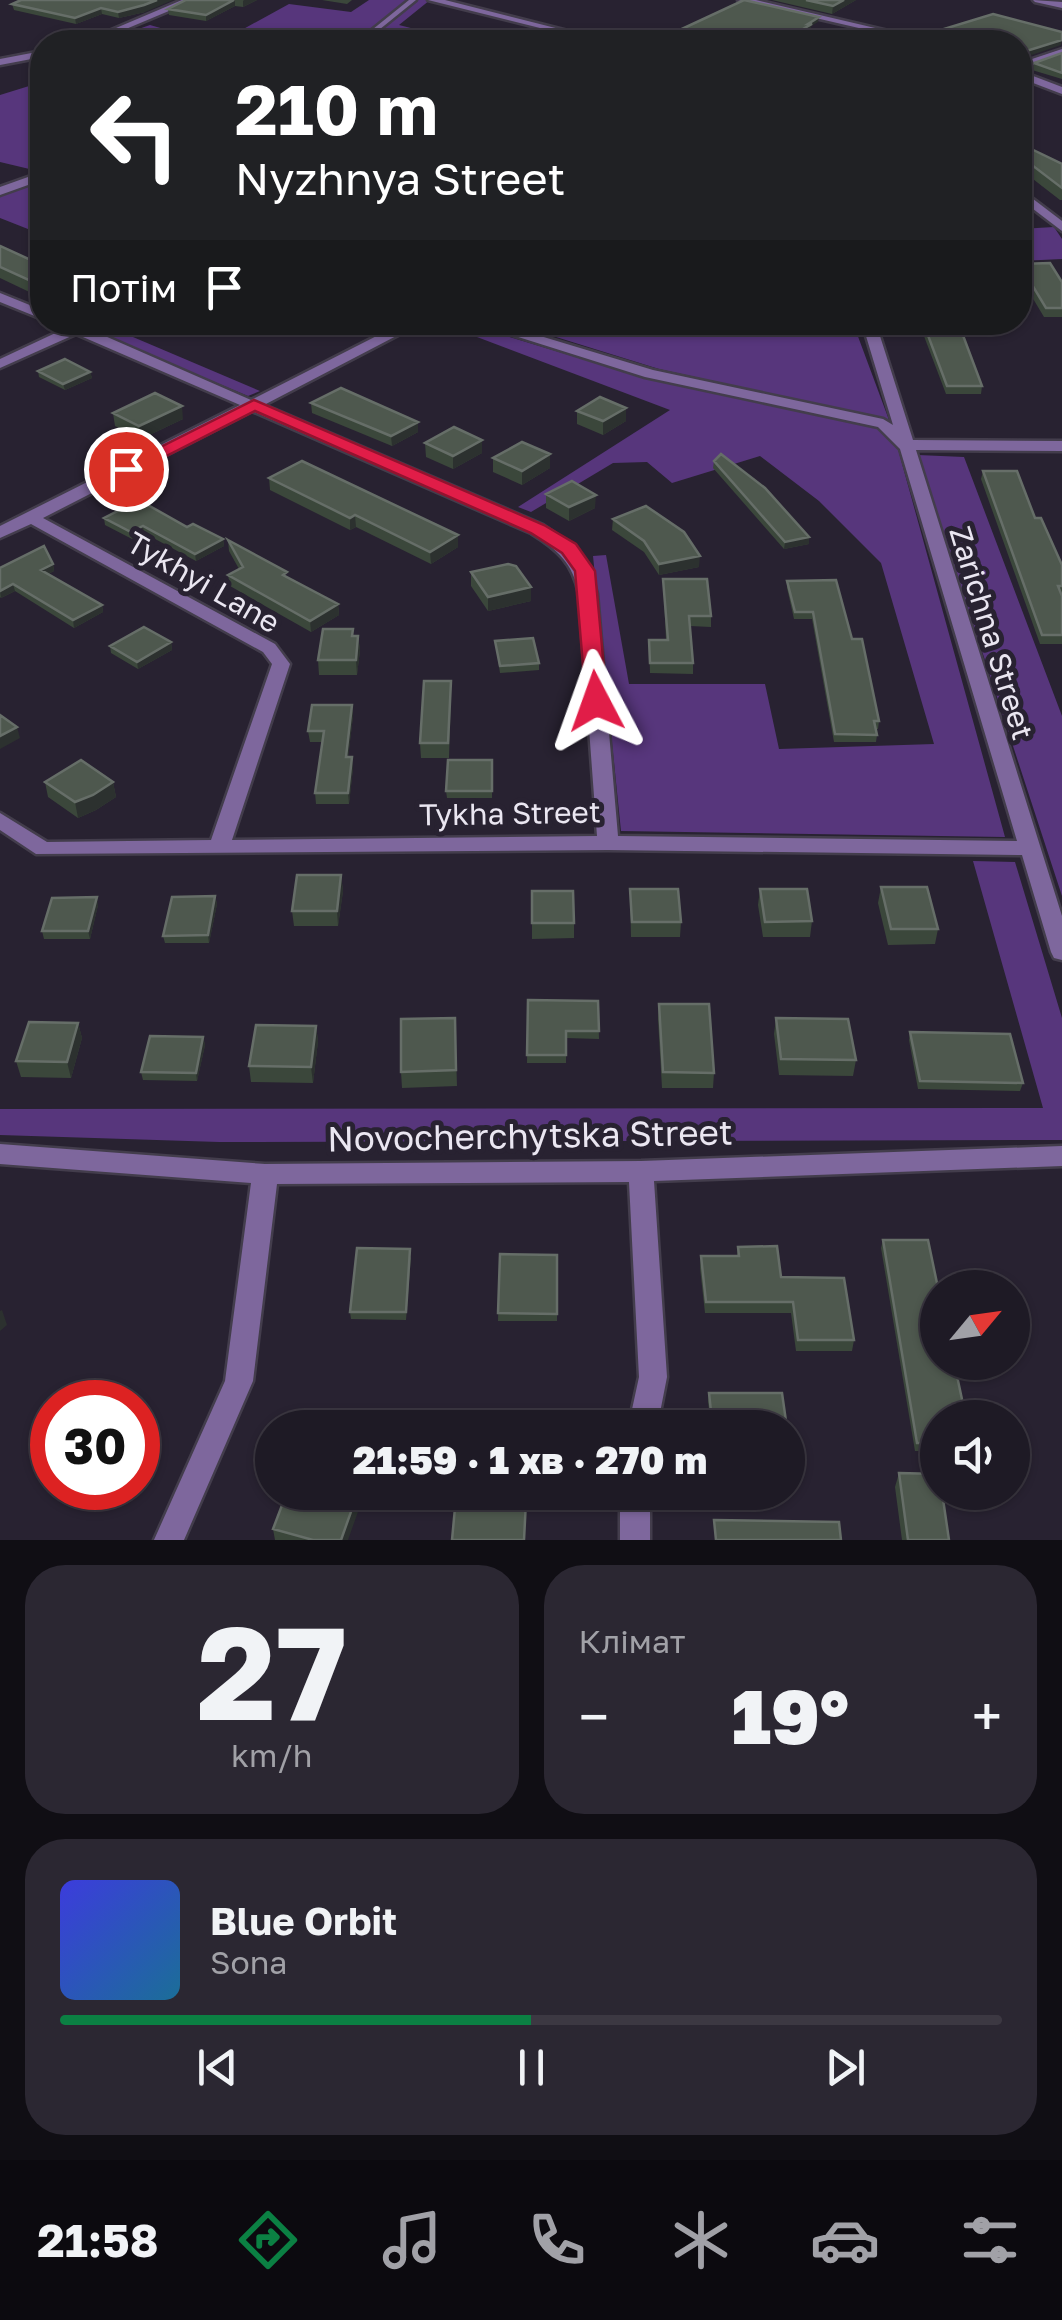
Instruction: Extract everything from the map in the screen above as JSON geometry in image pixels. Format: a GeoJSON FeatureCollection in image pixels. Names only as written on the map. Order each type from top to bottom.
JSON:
{"type":"FeatureCollection","features":[{"type":"Feature","properties":{"kind":"street"},"geometry":{"type":"LineString","coordinates":[[117,30],[190,0]]}},
{"type":"Feature","properties":{"kind":"street"},"geometry":{"type":"LineString","coordinates":[[433,0],[557,30]]}},
{"type":"Feature","properties":{"kind":"street"},"geometry":{"type":"LineString","coordinates":[[742,0],[876,30]]}},
{"type":"Feature","properties":{"kind":"street"},"geometry":{"type":"LineString","coordinates":[[1038,0],[1062,6]]}},
{"type":"Feature","properties":{"kind":"street"},"geometry":{"type":"LineString","coordinates":[[1032,65],[1062,52]]}},
{"type":"Feature","properties":{"kind":"street"},"geometry":{"type":"LineString","coordinates":[[0,62],[30,56]]}},
{"type":"Feature","properties":{"kind":"street"},"geometry":{"type":"LineString","coordinates":[[1032,76],[1062,91]]}},
{"type":"Feature","properties":{"kind":"street"},"geometry":{"type":"LineString","coordinates":[[0,191],[30,180]]}},
{"type":"Feature","properties":{"kind":"street"},"geometry":{"type":"LineString","coordinates":[[1032,203],[1062,227]]}},
{"type":"Feature","properties":{"kind":"street"},"geometry":{"type":"LineString","coordinates":[[0,297],[30,310]]}},
{"type":"Feature","properties":{"kind":"street"},"geometry":{"type":"LineString","coordinates":[[0,364],[52,335]]}},
{"type":"Feature","properties":{"kind":"street"},"geometry":{"type":"LineString","coordinates":[[89,335],[537,529],[569,548],[585,571],[608,843]]}},
{"type":"Feature","properties":{"kind":"street"},"geometry":{"type":"LineString","coordinates":[[0,532],[391,335]]}},
{"type":"Feature","properties":{"kind":"street"},"geometry":{"type":"LineString","coordinates":[[521,335],[650,374],[883,424],[904,445],[1062,446]]}},
{"type":"Feature","properties":{"kind":"street","name":"Zarichna Street"},"geometry":{"type":"LineString","coordinates":[[872,335],[1062,952]]}},
{"type":"Feature","properties":{"kind":"street","name":"Tykhyi Lane"},"geometry":{"type":"LineString","coordinates":[[30,517],[270,648],[281,664],[219,848]]}},
{"type":"Feature","properties":{"kind":"street","name":"Tykha Street"},"geometry":{"type":"LineString","coordinates":[[0,820],[43,850],[608,843],[1029,848]]}},
{"type":"Feature","properties":{"kind":"street","name":"Novocherchytska Street"},"geometry":{"type":"LineString","coordinates":[[0,1154],[265,1174],[641,1171],[1062,1156]]}},
{"type":"Feature","properties":{"kind":"street"},"geometry":{"type":"LineString","coordinates":[[641,1171],[653,1377],[646,1410]]}},
{"type":"Feature","properties":{"kind":"street"},"geometry":{"type":"LineString","coordinates":[[169,1540],[239,1381],[265,1174]]}},
{"type":"Feature","properties":{"kind":"street"},"geometry":{"type":"LineString","coordinates":[[635,1510],[635,1540]]}},
{"type":"Feature","properties":{"kind":"lane"},"geometry":{"type":"LineString","coordinates":[[375,30],[412,0]]}},
{"type":"Feature","properties":{"kind":"shaded area"},"geometry":{"type":"Polygon","coordinates":[[[369,0],[430,0],[399,25],[419,30],[242,30],[289,4],[351,12],[369,0]]]}},
{"type":"Feature","properties":{"kind":"shaded area"},"geometry":{"type":"Polygon","coordinates":[[[150,25],[167,30],[136,30],[150,25]]]}},
{"type":"Feature","properties":{"kind":"shaded area"},"geometry":{"type":"Polygon","coordinates":[[[30,86],[30,169],[0,162],[0,95],[30,86]]]}},
{"type":"Feature","properties":{"kind":"shaded area"},"geometry":{"type":"Polygon","coordinates":[[[30,183],[30,230],[0,218],[0,194],[30,183]]]}},
{"type":"Feature","properties":{"kind":"shaded area"},"geometry":{"type":"Polygon","coordinates":[[[1054,227],[1062,239],[1062,259],[1032,260],[1032,228],[1054,227]]]}},
{"type":"Feature","properties":{"kind":"shaded area"},"geometry":{"type":"Polygon","coordinates":[[[102,335],[128,335],[260,391],[248,396],[102,335]]]}},
{"type":"Feature","properties":{"kind":"shaded area"},"geometry":{"type":"Polygon","coordinates":[[[472,335],[503,335],[645,378],[876,427],[898,449],[1005,837],[621,831],[593,556],[606,555],[629,684],[765,684],[779,749],[934,744],[881,563],[819,501],[760,456],[672,483],[647,462],[613,463],[531,512],[518,507],[670,410],[472,335]]]}},
{"type":"Feature","properties":{"kind":"shaded area"},"geometry":{"type":"Polygon","coordinates":[[[550,335],[857,335],[889,420],[659,369],[550,335]]]}},
{"type":"Feature","properties":{"kind":"shaded area"},"geometry":{"type":"Polygon","coordinates":[[[918,455],[964,457],[1062,716],[1062,896],[918,455]]]}},
{"type":"Feature","properties":{"kind":"shaded area"},"geometry":{"type":"Polygon","coordinates":[[[973,861],[1015,862],[1062,1018],[1062,1140],[219,1142],[0,1135],[0,1109],[1043,1108],[973,861]]]}},
{"type":"Feature","properties":{"kind":"building"},"geometry":{"type":"Polygon","coordinates":[[[21,0],[157,0],[118,12],[101,8],[75,18],[12,4],[21,0]]]}},
{"type":"Feature","properties":{"kind":"building"},"geometry":{"type":"Polygon","coordinates":[[[186,0],[234,0],[206,15],[168,9],[186,0]]]}},
{"type":"Feature","properties":{"kind":"building"},"geometry":{"type":"Polygon","coordinates":[[[744,0],[819,17],[801,30],[680,30],[744,0]]]}},
{"type":"Feature","properties":{"kind":"building"},"geometry":{"type":"Polygon","coordinates":[[[806,0],[844,0],[833,6],[806,0]]]}},
{"type":"Feature","properties":{"kind":"building"},"geometry":{"type":"Polygon","coordinates":[[[993,14],[1062,32],[1062,40],[1032,49],[1032,30],[941,30],[993,14]]]}},
{"type":"Feature","properties":{"kind":"building"},"geometry":{"type":"Polygon","coordinates":[[[1062,53],[1062,73],[1034,63],[1062,53]]]}},
{"type":"Feature","properties":{"kind":"building"},"geometry":{"type":"Polygon","coordinates":[[[1032,149],[1062,164],[1062,188],[1032,165],[1032,149]]]}},
{"type":"Feature","properties":{"kind":"building"},"geometry":{"type":"Polygon","coordinates":[[[0,246],[30,260],[30,281],[0,267],[0,246]]]}},
{"type":"Feature","properties":{"kind":"building"},"geometry":{"type":"Polygon","coordinates":[[[1050,263],[1062,282],[1062,308],[1046,308],[1032,285],[1032,264],[1050,263]]]}},
{"type":"Feature","properties":{"kind":"building"},"geometry":{"type":"Polygon","coordinates":[[[928,335],[963,335],[982,386],[947,386],[928,335]]]}},
{"type":"Feature","properties":{"kind":"building"},"geometry":{"type":"Polygon","coordinates":[[[65,359],[90,372],[63,384],[38,371],[65,359]]]}},
{"type":"Feature","properties":{"kind":"building"},"geometry":{"type":"Polygon","coordinates":[[[341,388],[418,422],[391,436],[311,403],[341,388]]]}},
{"type":"Feature","properties":{"kind":"building"},"geometry":{"type":"Polygon","coordinates":[[[155,393],[182,406],[139,426],[113,413],[155,393]]]}},
{"type":"Feature","properties":{"kind":"building"},"geometry":{"type":"Polygon","coordinates":[[[600,397],[626,408],[603,421],[577,411],[600,397]]]}},
{"type":"Feature","properties":{"kind":"building"},"geometry":{"type":"Polygon","coordinates":[[[454,427],[482,440],[453,456],[425,443],[454,427]]]}},
{"type":"Feature","properties":{"kind":"building"},"geometry":{"type":"Polygon","coordinates":[[[522,442],[550,454],[522,471],[493,458],[522,442]]]}},
{"type":"Feature","properties":{"kind":"building"},"geometry":{"type":"Polygon","coordinates":[[[721,454],[765,488],[809,537],[785,542],[714,461],[721,454]]]}},
{"type":"Feature","properties":{"kind":"building"},"geometry":{"type":"Polygon","coordinates":[[[302,461],[458,535],[430,552],[269,478],[302,461]]]}},
{"type":"Feature","properties":{"kind":"building"},"geometry":{"type":"Polygon","coordinates":[[[983,471],[1017,471],[1035,518],[1041,518],[1062,565],[1062,586],[1058,586],[1062,596],[1062,635],[1042,635],[983,471]]]}},
{"type":"Feature","properties":{"kind":"building"},"geometry":{"type":"Polygon","coordinates":[[[572,481],[596,495],[569,507],[546,494],[572,481]]]}},
{"type":"Feature","properties":{"kind":"building"},"geometry":{"type":"Polygon","coordinates":[[[139,500],[187,527],[193,524],[223,539],[195,554],[143,526],[131,532],[104,518],[139,500]]]}},
{"type":"Feature","properties":{"kind":"building"},"geometry":{"type":"Polygon","coordinates":[[[646,506],[684,532],[700,556],[659,564],[644,541],[613,519],[646,506]]]}},
{"type":"Feature","properties":{"kind":"building"},"geometry":{"type":"Polygon","coordinates":[[[228,540],[338,604],[310,621],[228,575],[243,567],[228,540]]]}},
{"type":"Feature","properties":{"kind":"building"},"geometry":{"type":"Polygon","coordinates":[[[44,546],[53,564],[41,570],[102,605],[73,620],[13,584],[0,591],[0,568],[44,546]]]}},
{"type":"Feature","properties":{"kind":"building"},"geometry":{"type":"Polygon","coordinates":[[[508,564],[516,566],[531,587],[488,597],[471,572],[508,564]]]}},
{"type":"Feature","properties":{"kind":"building"},"geometry":{"type":"Polygon","coordinates":[[[663,579],[707,579],[711,616],[689,616],[693,663],[650,663],[649,640],[668,640],[663,579]]]}},
{"type":"Feature","properties":{"kind":"building"},"geometry":{"type":"Polygon","coordinates":[[[836,580],[852,639],[862,639],[879,721],[874,721],[877,735],[835,734],[813,612],[795,612],[787,581],[836,580]]]}},
{"type":"Feature","properties":{"kind":"building"},"geometry":{"type":"Polygon","coordinates":[[[144,627],[171,642],[137,662],[110,646],[144,627]]]}},
{"type":"Feature","properties":{"kind":"building"},"geometry":{"type":"Polygon","coordinates":[[[323,629],[353,629],[352,636],[358,636],[356,660],[318,660],[323,629]]]}},
{"type":"Feature","properties":{"kind":"building"},"geometry":{"type":"Polygon","coordinates":[[[533,638],[539,663],[500,666],[495,641],[533,638]]]}},
{"type":"Feature","properties":{"kind":"building"},"geometry":{"type":"Polygon","coordinates":[[[424,681],[451,681],[448,743],[420,743],[424,681]]]}},
{"type":"Feature","properties":{"kind":"building"},"geometry":{"type":"Polygon","coordinates":[[[312,705],[352,705],[346,757],[352,757],[348,793],[315,793],[324,731],[308,731],[312,705]]]}},
{"type":"Feature","properties":{"kind":"building"},"geometry":{"type":"Polygon","coordinates":[[[0,715],[17,727],[0,736],[0,715]]]}},
{"type":"Feature","properties":{"kind":"building"},"geometry":{"type":"Polygon","coordinates":[[[81,760],[113,782],[75,802],[45,782],[81,760]]]}},
{"type":"Feature","properties":{"kind":"building"},"geometry":{"type":"Polygon","coordinates":[[[448,760],[492,760],[492,791],[446,791],[448,760]]]}},
{"type":"Feature","properties":{"kind":"building"},"geometry":{"type":"Polygon","coordinates":[[[297,875],[341,875],[337,911],[292,911],[297,875]]]}},
{"type":"Feature","properties":{"kind":"building"},"geometry":{"type":"Polygon","coordinates":[[[881,887],[927,887],[938,929],[891,929],[881,887]]]}},
{"type":"Feature","properties":{"kind":"building"},"geometry":{"type":"Polygon","coordinates":[[[630,889],[678,889],[681,922],[632,922],[630,889]]]}},
{"type":"Feature","properties":{"kind":"building"},"geometry":{"type":"Polygon","coordinates":[[[760,889],[807,889],[812,921],[765,922],[760,889]]]}},
{"type":"Feature","properties":{"kind":"building"},"geometry":{"type":"Polygon","coordinates":[[[532,891],[573,891],[574,923],[532,923],[532,891]]]}},
{"type":"Feature","properties":{"kind":"building"},"geometry":{"type":"Polygon","coordinates":[[[215,896],[208,935],[163,936],[172,897],[215,896]]]}},
{"type":"Feature","properties":{"kind":"building"},"geometry":{"type":"Polygon","coordinates":[[[97,897],[88,931],[42,931],[52,898],[97,897]]]}},
{"type":"Feature","properties":{"kind":"building"},"geometry":{"type":"Polygon","coordinates":[[[528,1000],[598,1001],[599,1031],[566,1031],[566,1055],[527,1055],[528,1000]]]}},
{"type":"Feature","properties":{"kind":"building"},"geometry":{"type":"Polygon","coordinates":[[[659,1004],[709,1004],[714,1073],[663,1072],[659,1004]]]}},
{"type":"Feature","properties":{"kind":"building"},"geometry":{"type":"Polygon","coordinates":[[[455,1018],[456,1070],[401,1072],[401,1019],[455,1018]]]}},
{"type":"Feature","properties":{"kind":"building"},"geometry":{"type":"Polygon","coordinates":[[[776,1018],[848,1019],[856,1060],[781,1059],[776,1018]]]}},
{"type":"Feature","properties":{"kind":"building"},"geometry":{"type":"Polygon","coordinates":[[[29,1022],[78,1023],[67,1062],[16,1061],[29,1022]]]}},
{"type":"Feature","properties":{"kind":"building"},"geometry":{"type":"Polygon","coordinates":[[[256,1025],[316,1026],[311,1067],[249,1066],[256,1025]]]}},
{"type":"Feature","properties":{"kind":"building"},"geometry":{"type":"Polygon","coordinates":[[[910,1032],[1010,1034],[1023,1083],[920,1081],[910,1032]]]}},
{"type":"Feature","properties":{"kind":"building"},"geometry":{"type":"Polygon","coordinates":[[[150,1036],[203,1037],[196,1073],[141,1072],[150,1036]]]}},
{"type":"Feature","properties":{"kind":"building"},"geometry":{"type":"Polygon","coordinates":[[[883,1240],[928,1240],[934,1270],[920,1270],[920,1380],[958,1380],[962,1400],[920,1400],[917,1443],[883,1240]]]}},
{"type":"Feature","properties":{"kind":"building"},"geometry":{"type":"Polygon","coordinates":[[[777,1246],[781,1277],[844,1278],[854,1340],[798,1340],[793,1302],[706,1302],[701,1256],[739,1256],[738,1247],[777,1246]]]}},
{"type":"Feature","properties":{"kind":"building"},"geometry":{"type":"Polygon","coordinates":[[[357,1248],[410,1249],[406,1312],[350,1312],[357,1248]]]}},
{"type":"Feature","properties":{"kind":"building"},"geometry":{"type":"Polygon","coordinates":[[[500,1254],[557,1255],[557,1314],[498,1313],[500,1254]]]}},
{"type":"Feature","properties":{"kind":"building"},"geometry":{"type":"Polygon","coordinates":[[[709,1393],[782,1393],[784,1410],[711,1410],[709,1393]]]}},
{"type":"Feature","properties":{"kind":"building"},"geometry":{"type":"Polygon","coordinates":[[[899,1473],[920,1474],[920,1510],[945,1510],[949,1540],[908,1540],[899,1473]]]}},
{"type":"Feature","properties":{"kind":"building"},"geometry":{"type":"Polygon","coordinates":[[[280,1510],[352,1510],[341,1540],[313,1540],[273,1529],[280,1510]]]}},
{"type":"Feature","properties":{"kind":"building"},"geometry":{"type":"Polygon","coordinates":[[[455,1510],[526,1510],[524,1540],[452,1540],[455,1510]]]}},
{"type":"Feature","properties":{"kind":"building"},"geometry":{"type":"Polygon","coordinates":[[[714,1520],[839,1522],[841,1540],[716,1540],[714,1520]]]}},
{"type":"Feature","properties":{"kind":"route"},"geometry":{"type":"LineString","coordinates":[[126,469],[254,405],[537,529],[569,548],[585,571],[596,701]]}}]}
